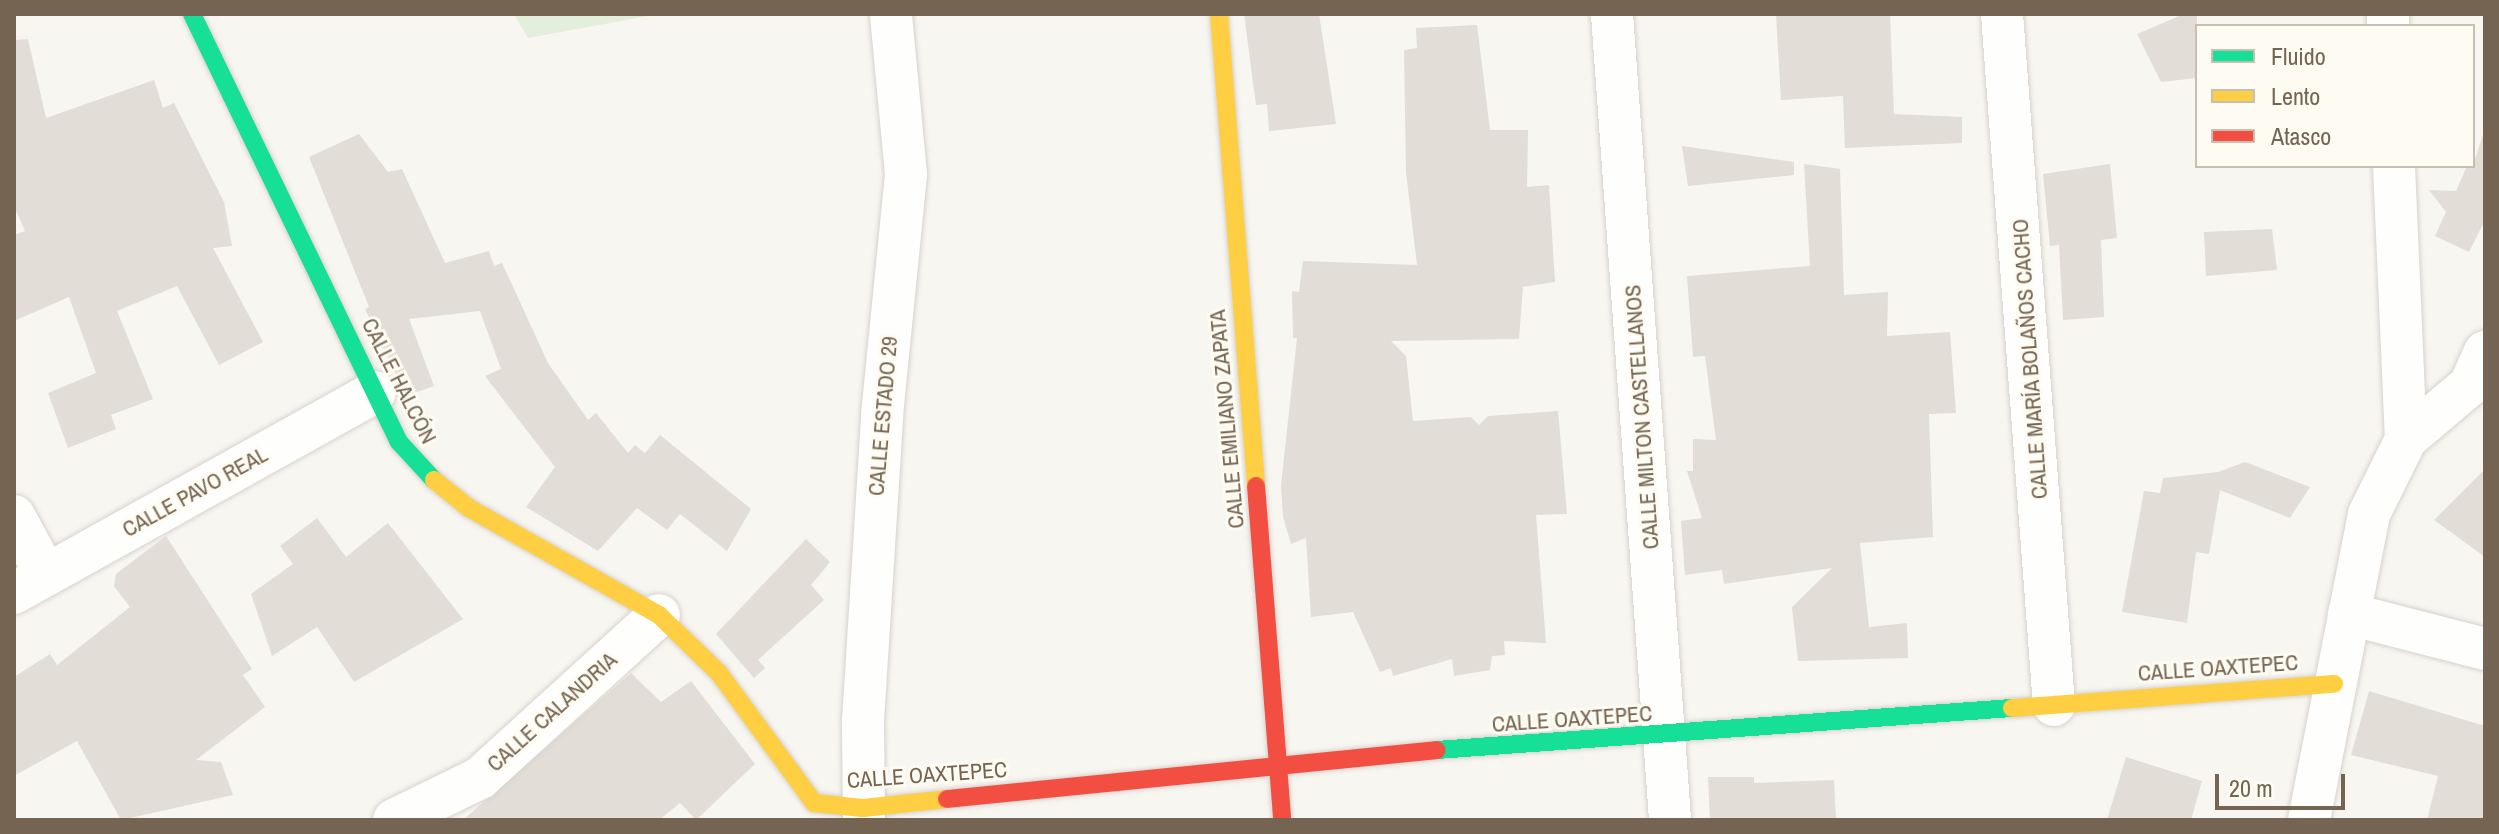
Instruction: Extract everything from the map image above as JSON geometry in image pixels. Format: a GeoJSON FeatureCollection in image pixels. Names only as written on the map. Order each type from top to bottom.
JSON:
{"type":"FeatureCollection","features":[{"type":"Feature","properties":{"kind":"street","name":"CALLE HALCÓN"},"geometry":{"type":"LineString","coordinates":[[192,14],[399,442],[432,479],[469,508],[659,615],[719,673],[806,811]]}},
{"type":"Feature","properties":{"kind":"street","name":"CALLE ESTADO 29"},"geometry":{"type":"LineString","coordinates":[[864,814],[882,415],[906,174],[891,14]]}},
{"type":"Feature","properties":{"kind":"street","name":"CALLE EMILIANO ZAPATA"},"geometry":{"type":"LineString","coordinates":[[1219,14],[1282,820]]}},
{"type":"Feature","properties":{"kind":"street","name":"CALLE MILTON CASTELLANOS"},"geometry":{"type":"LineString","coordinates":[[1612,14],[1670,820]]}},
{"type":"Feature","properties":{"kind":"street","name":"CALLE MARÍA BOLAÑOS CACHO"},"geometry":{"type":"LineString","coordinates":[[2002,14],[2054,705]]}},
{"type":"Feature","properties":{"kind":"street"},"geometry":{"type":"LineString","coordinates":[[2394,168],[2406,439]]}},
{"type":"Feature","properties":{"kind":"street"},"geometry":{"type":"LineString","coordinates":[[2309,820],[2369,514],[2406,439],[2470,385],[2485,352]]}},
{"type":"Feature","properties":{"kind":"street","name":"CALLE PAVO REAL"},"geometry":{"type":"LineString","coordinates":[[30,584],[375,392]]}},
{"type":"Feature","properties":{"kind":"street"},"geometry":{"type":"LineString","coordinates":[[14,516],[30,584]]}},
{"type":"Feature","properties":{"kind":"street"},"geometry":{"type":"LineString","coordinates":[[2349,614],[2485,649]]}},
{"type":"Feature","properties":{"kind":"street","name":"CALLE CALANDRIA"},"geometry":{"type":"LineString","coordinates":[[394,820],[480,778],[659,615]]}},
{"type":"Feature","properties":{"kind":"street","name":"CALLE OAXTEPEC"},"geometry":{"type":"LineString","coordinates":[[806,811],[864,814],[1279,762],[1666,737],[2334,684]]}},
{"type":"Feature","properties":{"kind":"green space"},"geometry":{"type":"Polygon","coordinates":[[[514,14],[659,14],[528,38],[514,14]]]}},
{"type":"Feature","properties":{"kind":"building"},"geometry":{"type":"Polygon","coordinates":[[[1244,14],[1319,14],[1336,124],[1269,131],[1267,104],[1256,105],[1244,14]]]}},
{"type":"Feature","properties":{"kind":"building"},"geometry":{"type":"Polygon","coordinates":[[[1776,14],[1890,14],[1894,114],[1962,117],[1962,143],[1845,148],[1843,96],[1781,100],[1776,14]]]}},
{"type":"Feature","properties":{"kind":"building"},"geometry":{"type":"Polygon","coordinates":[[[2184,14],[2197,14],[2195,78],[2161,82],[2137,34],[2184,14]]]}},
{"type":"Feature","properties":{"kind":"building"},"geometry":{"type":"Polygon","coordinates":[[[1477,25],[1490,130],[1528,130],[1527,187],[1549,185],[1555,282],[1523,287],[1519,339],[1391,341],[1406,356],[1413,421],[1471,417],[1479,425],[1488,416],[1558,411],[1567,514],[1536,515],[1546,643],[1504,641],[1505,655],[1492,656],[1490,670],[1454,676],[1452,659],[1393,676],[1391,668],[1380,672],[1353,612],[1311,617],[1306,538],[1291,544],[1283,517],[1281,485],[1297,338],[1293,338],[1292,291],[1299,292],[1303,261],[1417,265],[1406,172],[1404,50],[1417,48],[1416,28],[1477,25]]]}},
{"type":"Feature","properties":{"kind":"building"},"geometry":{"type":"Polygon","coordinates":[[[28,39],[46,118],[154,80],[163,108],[174,103],[224,202],[232,246],[213,248],[263,342],[219,365],[177,286],[117,311],[153,399],[111,415],[116,429],[68,448],[48,393],[96,373],[69,297],[14,321],[14,235],[25,231],[14,206],[14,40],[28,39]]]}},
{"type":"Feature","properties":{"kind":"building"},"geometry":{"type":"Polygon","coordinates":[[[2485,128],[2485,220],[2469,252],[2435,236],[2446,212],[2429,190],[2456,191],[2466,168],[2475,168],[2485,128]]]}},
{"type":"Feature","properties":{"kind":"building"},"geometry":{"type":"Polygon","coordinates":[[[359,134],[388,172],[402,169],[445,263],[489,251],[494,266],[502,263],[548,363],[588,420],[596,413],[628,453],[635,445],[645,453],[660,435],[751,509],[727,551],[680,514],[667,530],[637,508],[598,551],[526,507],[555,467],[485,376],[501,369],[480,311],[409,319],[434,386],[406,396],[365,309],[369,307],[309,157],[359,134]]]}},
{"type":"Feature","properties":{"kind":"building"},"geometry":{"type":"Polygon","coordinates":[[[1682,146],[1794,162],[1794,175],[1688,186],[1682,146]]]}},
{"type":"Feature","properties":{"kind":"building"},"geometry":{"type":"Polygon","coordinates":[[[1804,164],[1840,169],[1844,295],[1888,292],[1887,336],[1950,332],[1956,413],[1929,414],[1933,537],[1860,543],[1869,627],[1907,623],[1908,658],[1798,661],[1792,607],[1832,568],[1724,584],[1722,570],[1685,575],[1681,521],[1702,518],[1687,471],[1693,471],[1693,439],[1716,440],[1705,356],[1693,357],[1687,276],[1810,266],[1804,164]]]}},
{"type":"Feature","properties":{"kind":"building"},"geometry":{"type":"Polygon","coordinates":[[[2110,164],[2117,238],[2101,240],[2104,317],[2063,320],[2059,245],[2050,246],[2043,174],[2110,164]]]}},
{"type":"Feature","properties":{"kind":"building"},"geometry":{"type":"Polygon","coordinates":[[[2272,229],[2277,270],[2206,276],[2204,232],[2272,229]]]}},
{"type":"Feature","properties":{"kind":"building"},"geometry":{"type":"Polygon","coordinates":[[[2245,462],[2310,487],[2290,518],[2220,490],[2209,554],[2196,552],[2187,623],[2122,612],[2144,491],[2160,493],[2163,478],[2218,472],[2245,462]]]}},
{"type":"Feature","properties":{"kind":"building"},"geometry":{"type":"Polygon","coordinates":[[[2485,469],[2485,557],[2434,520],[2485,469]]]}},
{"type":"Feature","properties":{"kind":"building"},"geometry":{"type":"Polygon","coordinates":[[[317,518],[346,557],[388,523],[463,619],[354,682],[317,627],[272,656],[251,594],[293,564],[280,546],[317,518]]]}},
{"type":"Feature","properties":{"kind":"building"},"geometry":{"type":"Polygon","coordinates":[[[166,536],[252,669],[243,675],[265,707],[196,760],[221,762],[233,795],[121,820],[77,741],[14,776],[14,677],[50,654],[57,665],[130,607],[114,586],[116,574],[166,536]]]}},
{"type":"Feature","properties":{"kind":"building"},"geometry":{"type":"Polygon","coordinates":[[[806,539],[830,562],[811,585],[824,600],[758,660],[765,668],[754,678],[716,634],[806,539]]]}},
{"type":"Feature","properties":{"kind":"building"},"geometry":{"type":"Polygon","coordinates":[[[631,673],[661,702],[691,681],[755,764],[696,820],[680,803],[659,820],[463,820],[631,673]]]}},
{"type":"Feature","properties":{"kind":"building"},"geometry":{"type":"Polygon","coordinates":[[[2369,691],[2485,726],[2485,820],[2427,820],[2438,776],[2351,755],[2369,691]]]}},
{"type":"Feature","properties":{"kind":"building"},"geometry":{"type":"Polygon","coordinates":[[[2126,757],[2202,781],[2191,820],[2107,820],[2126,757]]]}},
{"type":"Feature","properties":{"kind":"building"},"geometry":{"type":"Polygon","coordinates":[[[1708,777],[1754,777],[1754,783],[1834,780],[1836,820],[1710,820],[1708,777]]]}},
{"type":"Feature","properties":{"kind":"traffic: fast"},"geometry":{"type":"LineString","coordinates":[[192,14],[399,442],[434,480]]}},
{"type":"Feature","properties":{"kind":"traffic: fast"},"geometry":{"type":"LineString","coordinates":[[1437,750],[2012,708]]}},
{"type":"Feature","properties":{"kind":"traffic: slow"},"geometry":{"type":"LineString","coordinates":[[1219,14],[1256,486]]}},
{"type":"Feature","properties":{"kind":"traffic: slow"},"geometry":{"type":"LineString","coordinates":[[434,480],[469,508],[659,615],[719,673],[814,803],[863,808],[947,799]]}},
{"type":"Feature","properties":{"kind":"traffic: slow"},"geometry":{"type":"LineString","coordinates":[[2012,708],[2334,684]]}},
{"type":"Feature","properties":{"kind":"traffic: jam"},"geometry":{"type":"LineString","coordinates":[[1256,486],[1282,820]]}},
{"type":"Feature","properties":{"kind":"traffic: jam"},"geometry":{"type":"LineString","coordinates":[[947,799],[1437,750]]}}]}
